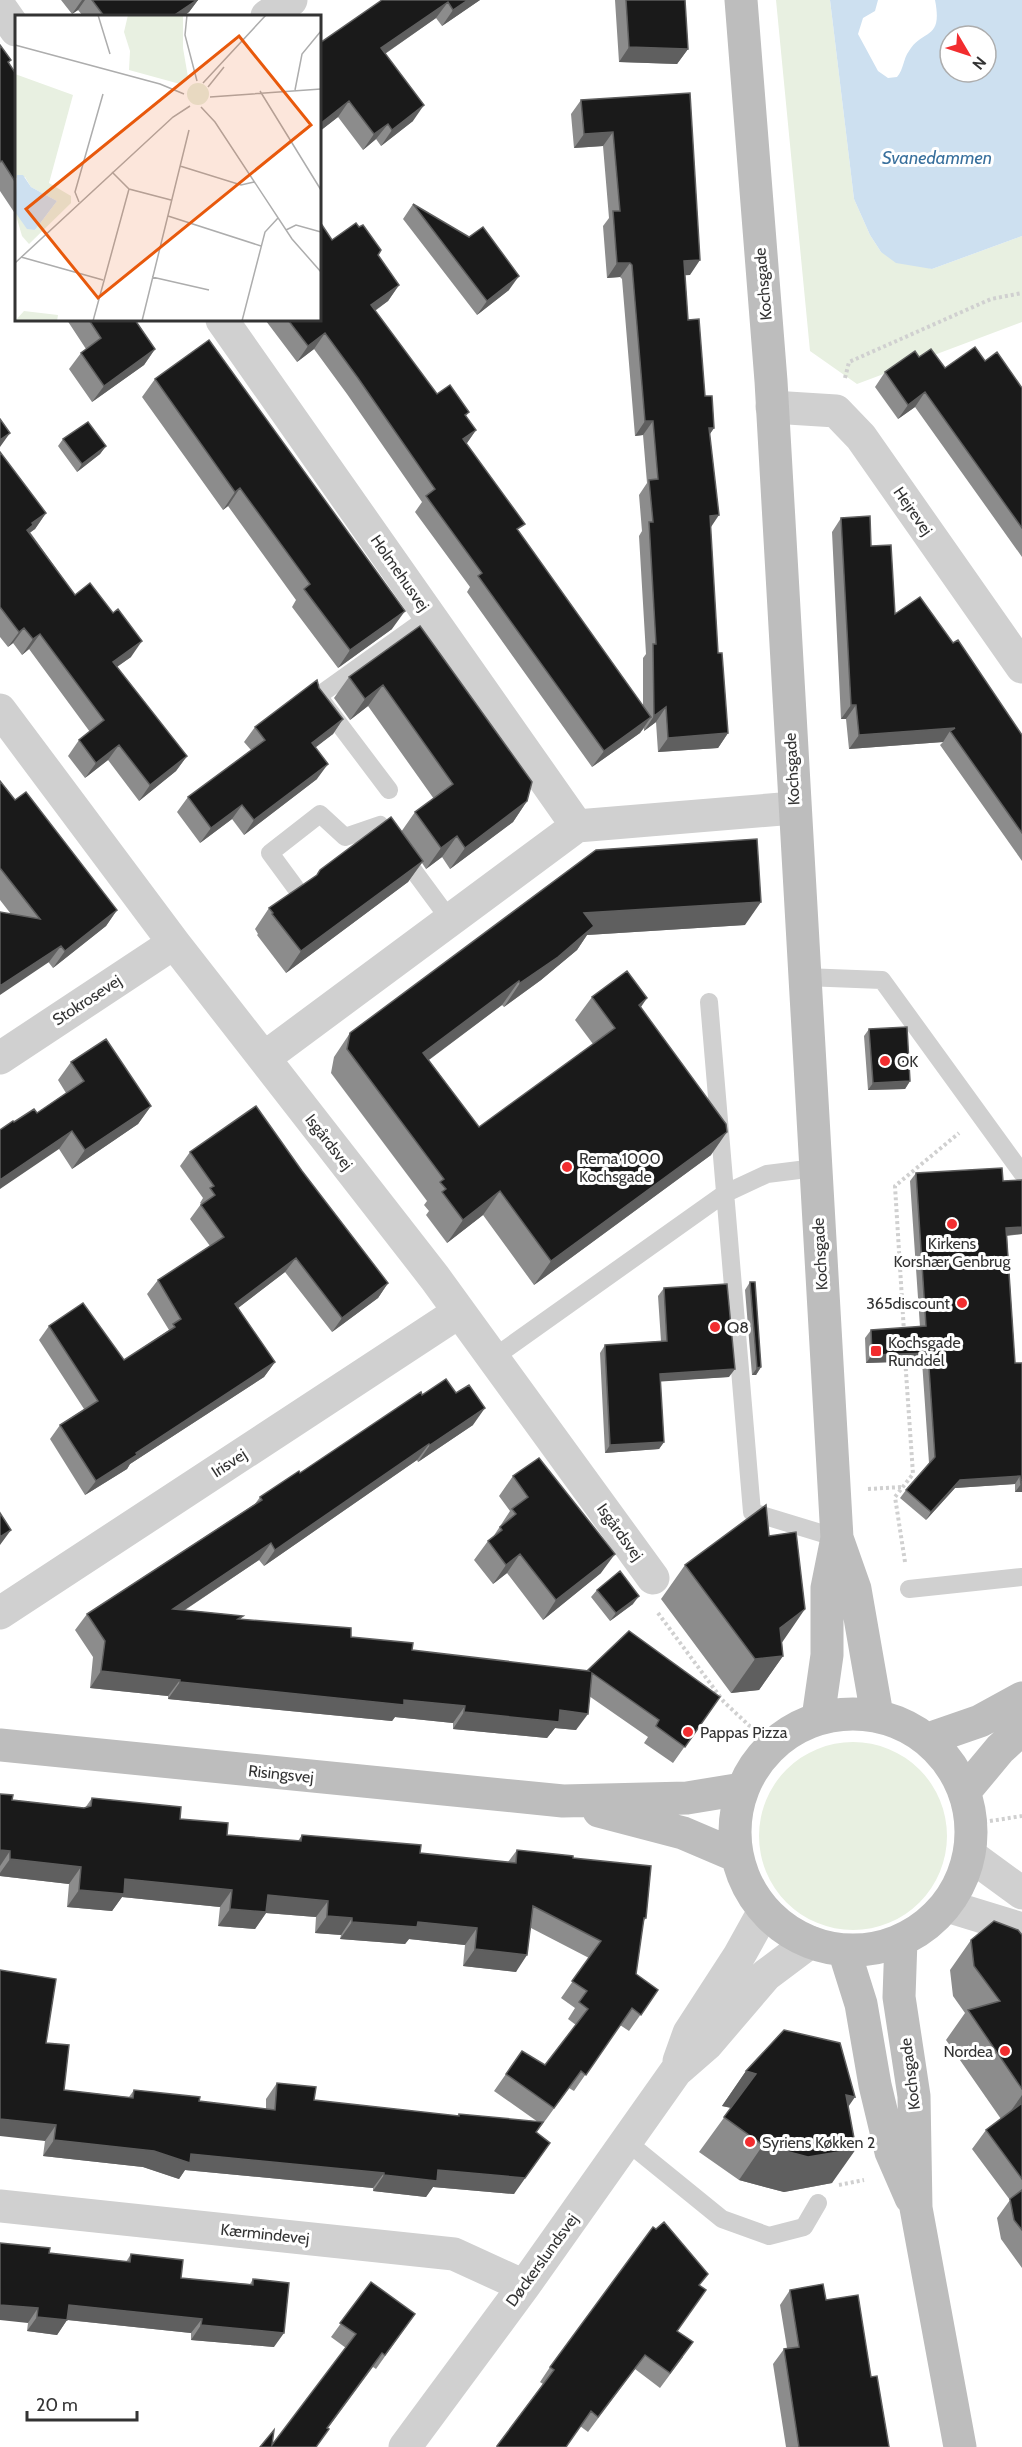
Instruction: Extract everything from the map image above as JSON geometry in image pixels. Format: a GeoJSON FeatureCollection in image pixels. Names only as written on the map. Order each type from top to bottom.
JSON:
{"type":"FeatureCollection","features":[{"type":"Feature","properties":{"kind":"street"},"geometry":{"type":"LineString","coordinates":[[268,15],[291,0]]}},
{"type":"Feature","properties":{"kind":"street","name":"Kochsgade"},"geometry":{"type":"LineString","coordinates":[[741,0],[772,407],[837,1538],[827,1588],[827,1655],[818,1718]]}},
{"type":"Feature","properties":{"kind":"street"},"geometry":{"type":"LineString","coordinates":[[0,7],[15,29]]}},
{"type":"Feature","properties":{"kind":"street","name":"Holmehusvej"},"geometry":{"type":"LineString","coordinates":[[223,321],[578,826]]}},
{"type":"Feature","properties":{"kind":"street"},"geometry":{"type":"LineString","coordinates":[[772,407],[836,411]]}},
{"type":"Feature","properties":{"kind":"street","name":"Hejrevej"},"geometry":{"type":"LineString","coordinates":[[836,411],[861,437],[1022,668]]}},
{"type":"Feature","properties":{"kind":"street","name":"Isgårdsvej"},"geometry":{"type":"LineString","coordinates":[[0,710],[174,943],[459,1312],[654,1578]]}},
{"type":"Feature","properties":{"kind":"street"},"geometry":{"type":"LineString","coordinates":[[264,1058],[578,826],[794,808]]}},
{"type":"Feature","properties":{"kind":"street","name":"Stokrosevej"},"geometry":{"type":"LineString","coordinates":[[0,1058],[174,943]]}},
{"type":"Feature","properties":{"kind":"street","name":"Irisvej"},"geometry":{"type":"LineString","coordinates":[[0,1613],[459,1312]]}},
{"type":"Feature","properties":{"kind":"street","name":"Kochsgade"},"geometry":{"type":"LineString","coordinates":[[837,1538],[855,1589],[877,1715]]}},
{"type":"Feature","properties":{"kind":"street"},"geometry":{"type":"LineString","coordinates":[[928,1739],[980,1720],[1022,1698]]}},
{"type":"Feature","properties":{"kind":"street"},"geometry":{"type":"LineString","coordinates":[[877,1715],[903,1723],[928,1739],[949,1760],[965,1791],[971,1840],[958,1887],[947,1906],[912,1935],[901,1940],[872,1949],[844,1950],[810,1942],[783,1927],[764,1911],[752,1894],[737,1856],[734,1821],[742,1789],[771,1746],[805,1723],[818,1718],[877,1715]]}},
{"type":"Feature","properties":{"kind":"street"},"geometry":{"type":"LineString","coordinates":[[965,1791],[1000,1749],[1022,1729]]}},
{"type":"Feature","properties":{"kind":"street","name":"Risingsvej"},"geometry":{"type":"LineString","coordinates":[[0,1745],[563,1801],[687,1798],[742,1789]]}},
{"type":"Feature","properties":{"kind":"street","name":"Risingsvej"},"geometry":{"type":"LineString","coordinates":[[563,1801],[683,1833],[737,1856]]}},
{"type":"Feature","properties":{"kind":"street"},"geometry":{"type":"LineString","coordinates":[[971,1840],[1022,1893]]}},
{"type":"Feature","properties":{"kind":"street"},"geometry":{"type":"LineString","coordinates":[[947,1906],[1022,1929]]}},
{"type":"Feature","properties":{"kind":"street","name":"Døckerslundsvej"},"geometry":{"type":"LineString","coordinates":[[676,2071],[689,2033],[739,1956],[764,1911]]}},
{"type":"Feature","properties":{"kind":"street","name":"Kochsgade"},"geometry":{"type":"LineString","coordinates":[[901,1940],[899,1997],[914,2096],[916,2208],[960,2447]]}},
{"type":"Feature","properties":{"kind":"street","name":"Døckerslundsvej"},"geometry":{"type":"LineString","coordinates":[[405,2447],[524,2286],[676,2071],[707,2044],[766,1975],[810,1942]]}},
{"type":"Feature","properties":{"kind":"street","name":"Kochsgade"},"geometry":{"type":"LineString","coordinates":[[844,1950],[861,2004],[877,2092],[891,2152],[916,2208]]}},
{"type":"Feature","properties":{"kind":"street","name":"Kærmindevej"},"geometry":{"type":"LineString","coordinates":[[0,2206],[454,2254],[524,2286]]}},
{"type":"Feature","properties":{"kind":"lane"},"geometry":{"type":"LineString","coordinates":[[389,790],[318,696],[430,616]]}},
{"type":"Feature","properties":{"kind":"lane"},"geometry":{"type":"LineString","coordinates":[[295,887],[270,853],[320,814],[345,837],[380,825],[450,920]]}},
{"type":"Feature","properties":{"kind":"lane"},"geometry":{"type":"LineString","coordinates":[[804,977],[882,980],[1022,1173]]}},
{"type":"Feature","properties":{"kind":"lane"},"geometry":{"type":"LineString","coordinates":[[709,1002],[752,1512],[837,1538]]}},
{"type":"Feature","properties":{"kind":"lane"},"geometry":{"type":"LineString","coordinates":[[493,1358],[724,1194],[767,1174],[815,1168]]}},
{"type":"Feature","properties":{"kind":"lane"},"geometry":{"type":"LineString","coordinates":[[909,1589],[1022,1577]]}},
{"type":"Feature","properties":{"kind":"lane"},"geometry":{"type":"LineString","coordinates":[[626,2141],[722,2219],[769,2236],[804,2226],[818,2203]]}},
{"type":"Feature","properties":{"kind":"path"},"geometry":{"type":"LineString","coordinates":[[836,411],[849,362],[992,299],[1022,293]]}},
{"type":"Feature","properties":{"kind":"path"},"geometry":{"type":"LineString","coordinates":[[904,1335],[895,1185],[980,1115]]}},
{"type":"Feature","properties":{"kind":"path"},"geometry":{"type":"LineString","coordinates":[[905,1347],[913,1474],[895,1497],[909,1589]]}},
{"type":"Feature","properties":{"kind":"path"},"geometry":{"type":"LineString","coordinates":[[654,1578],[651,1604],[724,1702],[771,1746]]}},
{"type":"Feature","properties":{"kind":"path"},"geometry":{"type":"LineString","coordinates":[[971,1840],[1022,1816]]}},
{"type":"Feature","properties":{"kind":"path"},"geometry":{"type":"LineString","coordinates":[[818,2203],[826,2187],[900,2173]]}},
{"type":"Feature","properties":{"kind":"green space"},"geometry":{"type":"Polygon","coordinates":[[[776,0],[830,0],[854,199],[870,235],[881,252],[932,269],[1022,236],[1022,322],[857,384],[810,351],[776,0]]]}},
{"type":"Feature","properties":{"kind":"green space"},"geometry":{"type":"Polygon","coordinates":[[[853,1742],[889,1749],[905,1758],[919,1770],[931,1784],[940,1800],[947,1836],[940,1872],[931,1888],[919,1902],[905,1914],[889,1923],[853,1930],[817,1923],[801,1914],[787,1902],[775,1888],[766,1872],[759,1836],[766,1800],[775,1784],[787,1770],[801,1758],[817,1749],[853,1742]]]}},
{"type":"Feature","properties":{"kind":"water","name":"Svanedammen"},"geometry":{"type":"Polygon","coordinates":[[[830,0],[878,0],[875,11],[863,18],[858,34],[878,71],[888,78],[897,77],[914,44],[934,28],[937,13],[935,0],[1022,0],[1022,236],[932,269],[896,263],[881,252],[870,235],[854,199],[830,0]]]}},
{"type":"Feature","properties":{"kind":"building"},"geometry":{"type":"Polygon","coordinates":[[[92,0],[197,0],[174,15],[103,15],[92,0]]]}},
{"type":"Feature","properties":{"kind":"building"},"geometry":{"type":"Polygon","coordinates":[[[382,0],[468,0],[453,10],[448,2],[381,48],[424,105],[392,130],[388,124],[374,134],[349,101],[321,123],[321,42],[382,0]]]}},
{"type":"Feature","properties":{"kind":"building"},"geometry":{"type":"Polygon","coordinates":[[[626,0],[685,0],[688,49],[629,47],[626,0]]]}},
{"type":"Feature","properties":{"kind":"building"},"geometry":{"type":"Polygon","coordinates":[[[0,45],[11,60],[8,62],[15,72],[15,181],[2,161],[0,162],[0,45]]]}},
{"type":"Feature","properties":{"kind":"building"},"geometry":{"type":"Polygon","coordinates":[[[690,93],[700,260],[684,261],[688,320],[699,319],[705,396],[712,396],[714,428],[709,428],[719,515],[710,516],[718,653],[722,653],[728,733],[668,738],[666,707],[654,716],[653,644],[656,644],[649,522],[653,522],[649,480],[658,479],[653,421],[645,421],[632,265],[617,263],[613,211],[620,211],[613,132],[584,134],[581,100],[690,93]]]}},
{"type":"Feature","properties":{"kind":"building"},"geometry":{"type":"Polygon","coordinates":[[[413,204],[469,237],[483,227],[519,276],[487,301],[413,204]]]}},
{"type":"Feature","properties":{"kind":"building"},"geometry":{"type":"Polygon","coordinates":[[[356,223],[359,227],[363,225],[381,250],[378,255],[399,285],[371,305],[437,394],[450,385],[469,412],[465,415],[476,430],[463,439],[525,524],[517,529],[651,717],[604,751],[478,576],[482,573],[426,496],[435,489],[358,378],[325,333],[308,346],[289,321],[321,321],[321,224],[332,240],[356,223]]]}},
{"type":"Feature","properties":{"kind":"building"},"geometry":{"type":"Polygon","coordinates":[[[90,321],[136,321],[155,349],[104,386],[81,353],[101,338],[90,321]]]}},
{"type":"Feature","properties":{"kind":"building"},"geometry":{"type":"Polygon","coordinates":[[[209,340],[405,611],[350,650],[304,589],[310,584],[240,488],[235,492],[155,379],[209,340]]]}},
{"type":"Feature","properties":{"kind":"building"},"geometry":{"type":"Polygon","coordinates":[[[975,347],[985,361],[997,352],[1022,388],[1022,528],[925,392],[908,405],[885,372],[915,351],[919,357],[931,349],[945,368],[975,347]]]}},
{"type":"Feature","properties":{"kind":"building"},"geometry":{"type":"Polygon","coordinates":[[[0,419],[10,433],[0,440],[0,419]]]}},
{"type":"Feature","properties":{"kind":"building"},"geometry":{"type":"Polygon","coordinates":[[[88,422],[106,446],[82,464],[63,439],[88,422]]]}},
{"type":"Feature","properties":{"kind":"building"},"geometry":{"type":"Polygon","coordinates":[[[0,452],[46,513],[32,523],[33,525],[27,530],[75,595],[90,583],[113,613],[118,609],[142,641],[113,662],[187,756],[150,785],[119,745],[96,763],[79,740],[104,720],[40,634],[33,639],[24,628],[19,632],[0,607],[0,452]]]}},
{"type":"Feature","properties":{"kind":"building"},"geometry":{"type":"Polygon","coordinates":[[[870,516],[871,546],[891,545],[895,614],[920,597],[953,643],[958,640],[1022,735],[1022,833],[950,731],[955,728],[859,735],[856,705],[851,705],[841,518],[870,516]]]}},
{"type":"Feature","properties":{"kind":"building"},"geometry":{"type":"Polygon","coordinates":[[[420,626],[532,782],[527,801],[465,848],[457,836],[441,848],[415,812],[453,784],[383,685],[365,699],[349,677],[420,626]]]}},
{"type":"Feature","properties":{"kind":"building"},"geometry":{"type":"Polygon","coordinates":[[[317,680],[319,688],[343,719],[312,743],[328,764],[254,820],[242,805],[211,828],[188,797],[265,740],[255,727],[317,680]]]}},
{"type":"Feature","properties":{"kind":"building"},"geometry":{"type":"Polygon","coordinates":[[[0,781],[15,800],[26,792],[117,910],[65,951],[61,946],[0,986],[0,912],[40,919],[0,868],[0,781]]]}},
{"type":"Feature","properties":{"kind":"building"},"geometry":{"type":"Polygon","coordinates":[[[391,817],[423,861],[301,951],[269,908],[317,875],[320,870],[391,817]]]}},
{"type":"Feature","properties":{"kind":"building"},"geometry":{"type":"Polygon","coordinates":[[[757,839],[761,902],[584,913],[594,926],[558,957],[520,983],[519,981],[423,1053],[479,1127],[615,1028],[592,997],[627,971],[647,998],[639,1005],[726,1124],[727,1132],[551,1261],[500,1191],[463,1220],[442,1192],[446,1189],[440,1182],[444,1179],[347,1049],[350,1033],[596,850],[757,839]]]}},
{"type":"Feature","properties":{"kind":"building"},"geometry":{"type":"Polygon","coordinates":[[[907,1027],[910,1081],[873,1083],[869,1029],[907,1027]]]}},
{"type":"Feature","properties":{"kind":"building"},"geometry":{"type":"Polygon","coordinates":[[[106,1039],[151,1106],[85,1150],[72,1131],[0,1180],[0,1130],[34,1109],[37,1113],[84,1081],[71,1062],[106,1039]]]}},
{"type":"Feature","properties":{"kind":"building"},"geometry":{"type":"Polygon","coordinates":[[[256,1106],[302,1171],[388,1283],[342,1318],[296,1258],[235,1304],[275,1362],[96,1481],[60,1425],[98,1401],[49,1326],[83,1303],[124,1360],[175,1327],[173,1324],[181,1319],[158,1280],[224,1237],[201,1205],[215,1195],[210,1188],[214,1186],[190,1152],[256,1106]]]}},
{"type":"Feature","properties":{"kind":"building","name":"365discount"},"geometry":{"type":"Polygon","coordinates":[[[1002,1168],[1003,1181],[1022,1180],[1022,1227],[1006,1228],[1015,1363],[1022,1363],[1022,1484],[1020,1476],[960,1480],[931,1512],[906,1490],[935,1457],[928,1353],[872,1355],[871,1330],[926,1326],[916,1173],[1002,1168]]]}},
{"type":"Feature","properties":{"kind":"building"},"geometry":{"type":"Polygon","coordinates":[[[750,1282],[755,1282],[761,1367],[757,1368],[750,1282]]]}},
{"type":"Feature","properties":{"kind":"building"},"geometry":{"type":"Polygon","coordinates":[[[727,1284],[735,1369],[660,1374],[664,1442],[610,1445],[605,1345],[667,1341],[664,1288],[727,1284]]]}},
{"type":"Feature","properties":{"kind":"building"},"geometry":{"type":"Polygon","coordinates":[[[446,1379],[456,1393],[469,1385],[485,1408],[275,1550],[271,1543],[173,1609],[243,1616],[238,1619],[351,1628],[351,1637],[413,1643],[412,1650],[589,1671],[629,1631],[720,1697],[685,1747],[656,1726],[659,1720],[592,1673],[588,1714],[560,1710],[559,1722],[464,1712],[465,1706],[404,1700],[404,1705],[180,1682],[180,1680],[101,1671],[105,1641],[87,1614],[262,1500],[260,1497],[299,1471],[300,1473],[421,1392],[422,1395],[446,1379]]]}},
{"type":"Feature","properties":{"kind":"building"},"geometry":{"type":"Polygon","coordinates":[[[539,1458],[615,1554],[556,1600],[520,1554],[506,1565],[488,1541],[516,1514],[512,1509],[528,1497],[513,1476],[539,1458]]]}},
{"type":"Feature","properties":{"kind":"building"},"geometry":{"type":"Polygon","coordinates":[[[766,1505],[769,1536],[796,1532],[805,1609],[780,1628],[783,1656],[755,1659],[685,1565],[766,1505]]]}},
{"type":"Feature","properties":{"kind":"building"},"geometry":{"type":"Polygon","coordinates":[[[0,1513],[11,1530],[0,1537],[0,1513]]]}},
{"type":"Feature","properties":{"kind":"building"},"geometry":{"type":"Polygon","coordinates":[[[620,1571],[639,1596],[616,1613],[597,1590],[620,1571]]]}},
{"type":"Feature","properties":{"kind":"building"},"geometry":{"type":"Polygon","coordinates":[[[0,1794],[13,1795],[12,1800],[84,1808],[91,1806],[92,1798],[181,1807],[180,1819],[228,1823],[227,1835],[301,1841],[302,1835],[421,1845],[420,1853],[516,1863],[517,1850],[651,1866],[646,1918],[644,1918],[636,1974],[658,1990],[641,2015],[632,2008],[586,2075],[581,2071],[554,2108],[506,2074],[522,2051],[545,2065],[588,2009],[579,2002],[587,1991],[572,1981],[601,1941],[533,1906],[527,1955],[475,1949],[477,1928],[418,1922],[417,1927],[352,1922],[352,1918],[327,1916],[328,1901],[268,1895],[266,1912],[230,1909],[232,1890],[125,1879],[124,1894],[79,1890],[81,1867],[10,1859],[10,1851],[0,1850],[0,1794]]]}},
{"type":"Feature","properties":{"kind":"building"},"geometry":{"type":"Polygon","coordinates":[[[994,1921],[1018,1930],[1022,1935],[1022,2089],[968,2010],[1000,2001],[974,1966],[971,1940],[994,1921]]]}},
{"type":"Feature","properties":{"kind":"building"},"geometry":{"type":"Polygon","coordinates":[[[0,1970],[56,1979],[46,2043],[69,2045],[64,2090],[133,2098],[134,2090],[200,2097],[199,2101],[275,2110],[277,2083],[316,2087],[314,2100],[459,2116],[459,2114],[543,2122],[536,2132],[550,2143],[525,2178],[438,2170],[437,2181],[384,2175],[384,2173],[191,2154],[190,2163],[154,2151],[54,2140],[56,2125],[0,2119],[0,1970]]]}},
{"type":"Feature","properties":{"kind":"building"},"geometry":{"type":"Polygon","coordinates":[[[784,2030],[840,2043],[855,2097],[846,2095],[856,2149],[808,2157],[763,2145],[724,2117],[756,2074],[746,2071],[784,2030]]]}},
{"type":"Feature","properties":{"kind":"building"},"geometry":{"type":"Polygon","coordinates":[[[1022,2103],[1022,2179],[986,2130],[1022,2103]]]}},
{"type":"Feature","properties":{"kind":"building"},"geometry":{"type":"Polygon","coordinates":[[[1022,2190],[1022,2230],[1014,2220],[1010,2199],[1022,2190]]]}},
{"type":"Feature","properties":{"kind":"building"},"geometry":{"type":"Polygon","coordinates":[[[664,2222],[708,2274],[699,2285],[706,2290],[677,2331],[693,2342],[670,2373],[645,2355],[598,2417],[591,2411],[566,2447],[497,2446],[554,2370],[550,2367],[653,2227],[656,2229],[664,2222]]]}},
{"type":"Feature","properties":{"kind":"building"},"geometry":{"type":"Polygon","coordinates":[[[0,2243],[50,2248],[49,2253],[130,2262],[131,2254],[183,2260],[181,2278],[253,2285],[253,2279],[289,2283],[284,2333],[201,2325],[202,2319],[69,2305],[67,2320],[37,2317],[38,2308],[0,2305],[0,2243]]]}},
{"type":"Feature","properties":{"kind":"building"},"geometry":{"type":"Polygon","coordinates":[[[371,2282],[415,2314],[385,2355],[382,2353],[327,2428],[329,2429],[316,2447],[260,2447],[274,2430],[272,2445],[356,2334],[340,2323],[371,2282]]]}},
{"type":"Feature","properties":{"kind":"building"},"geometry":{"type":"Polygon","coordinates":[[[823,2284],[826,2300],[858,2295],[871,2377],[877,2376],[889,2447],[799,2447],[784,2349],[799,2347],[790,2290],[823,2284]]]}},
{"type":"Feature","properties":{"kind":"place","name":"OK"},"geometry":{"type":"Point","coordinates":[885,1061]}},
{"type":"Feature","properties":{"kind":"place","name":"Rema 1000 Kochsgade"},"geometry":{"type":"Point","coordinates":[567,1167]}},
{"type":"Feature","properties":{"kind":"place","name":"Kirkens Korshær Genbrug"},"geometry":{"type":"Point","coordinates":[952,1224]}},
{"type":"Feature","properties":{"kind":"place","name":"365discount"},"geometry":{"type":"Point","coordinates":[962,1303]}},
{"type":"Feature","properties":{"kind":"place","name":"Q8"},"geometry":{"type":"Point","coordinates":[715,1327]}},
{"type":"Feature","properties":{"kind":"place","name":"Kochsgade Runddel"},"geometry":{"type":"Point","coordinates":[876,1351]}},
{"type":"Feature","properties":{"kind":"place","name":"Pappas Pizza"},"geometry":{"type":"Point","coordinates":[688,1732]}},
{"type":"Feature","properties":{"kind":"place","name":"Nordea"},"geometry":{"type":"Point","coordinates":[1005,2051]}},
{"type":"Feature","properties":{"kind":"place","name":"Syriens Køkken 2"},"geometry":{"type":"Point","coordinates":[750,2142]}}]}
